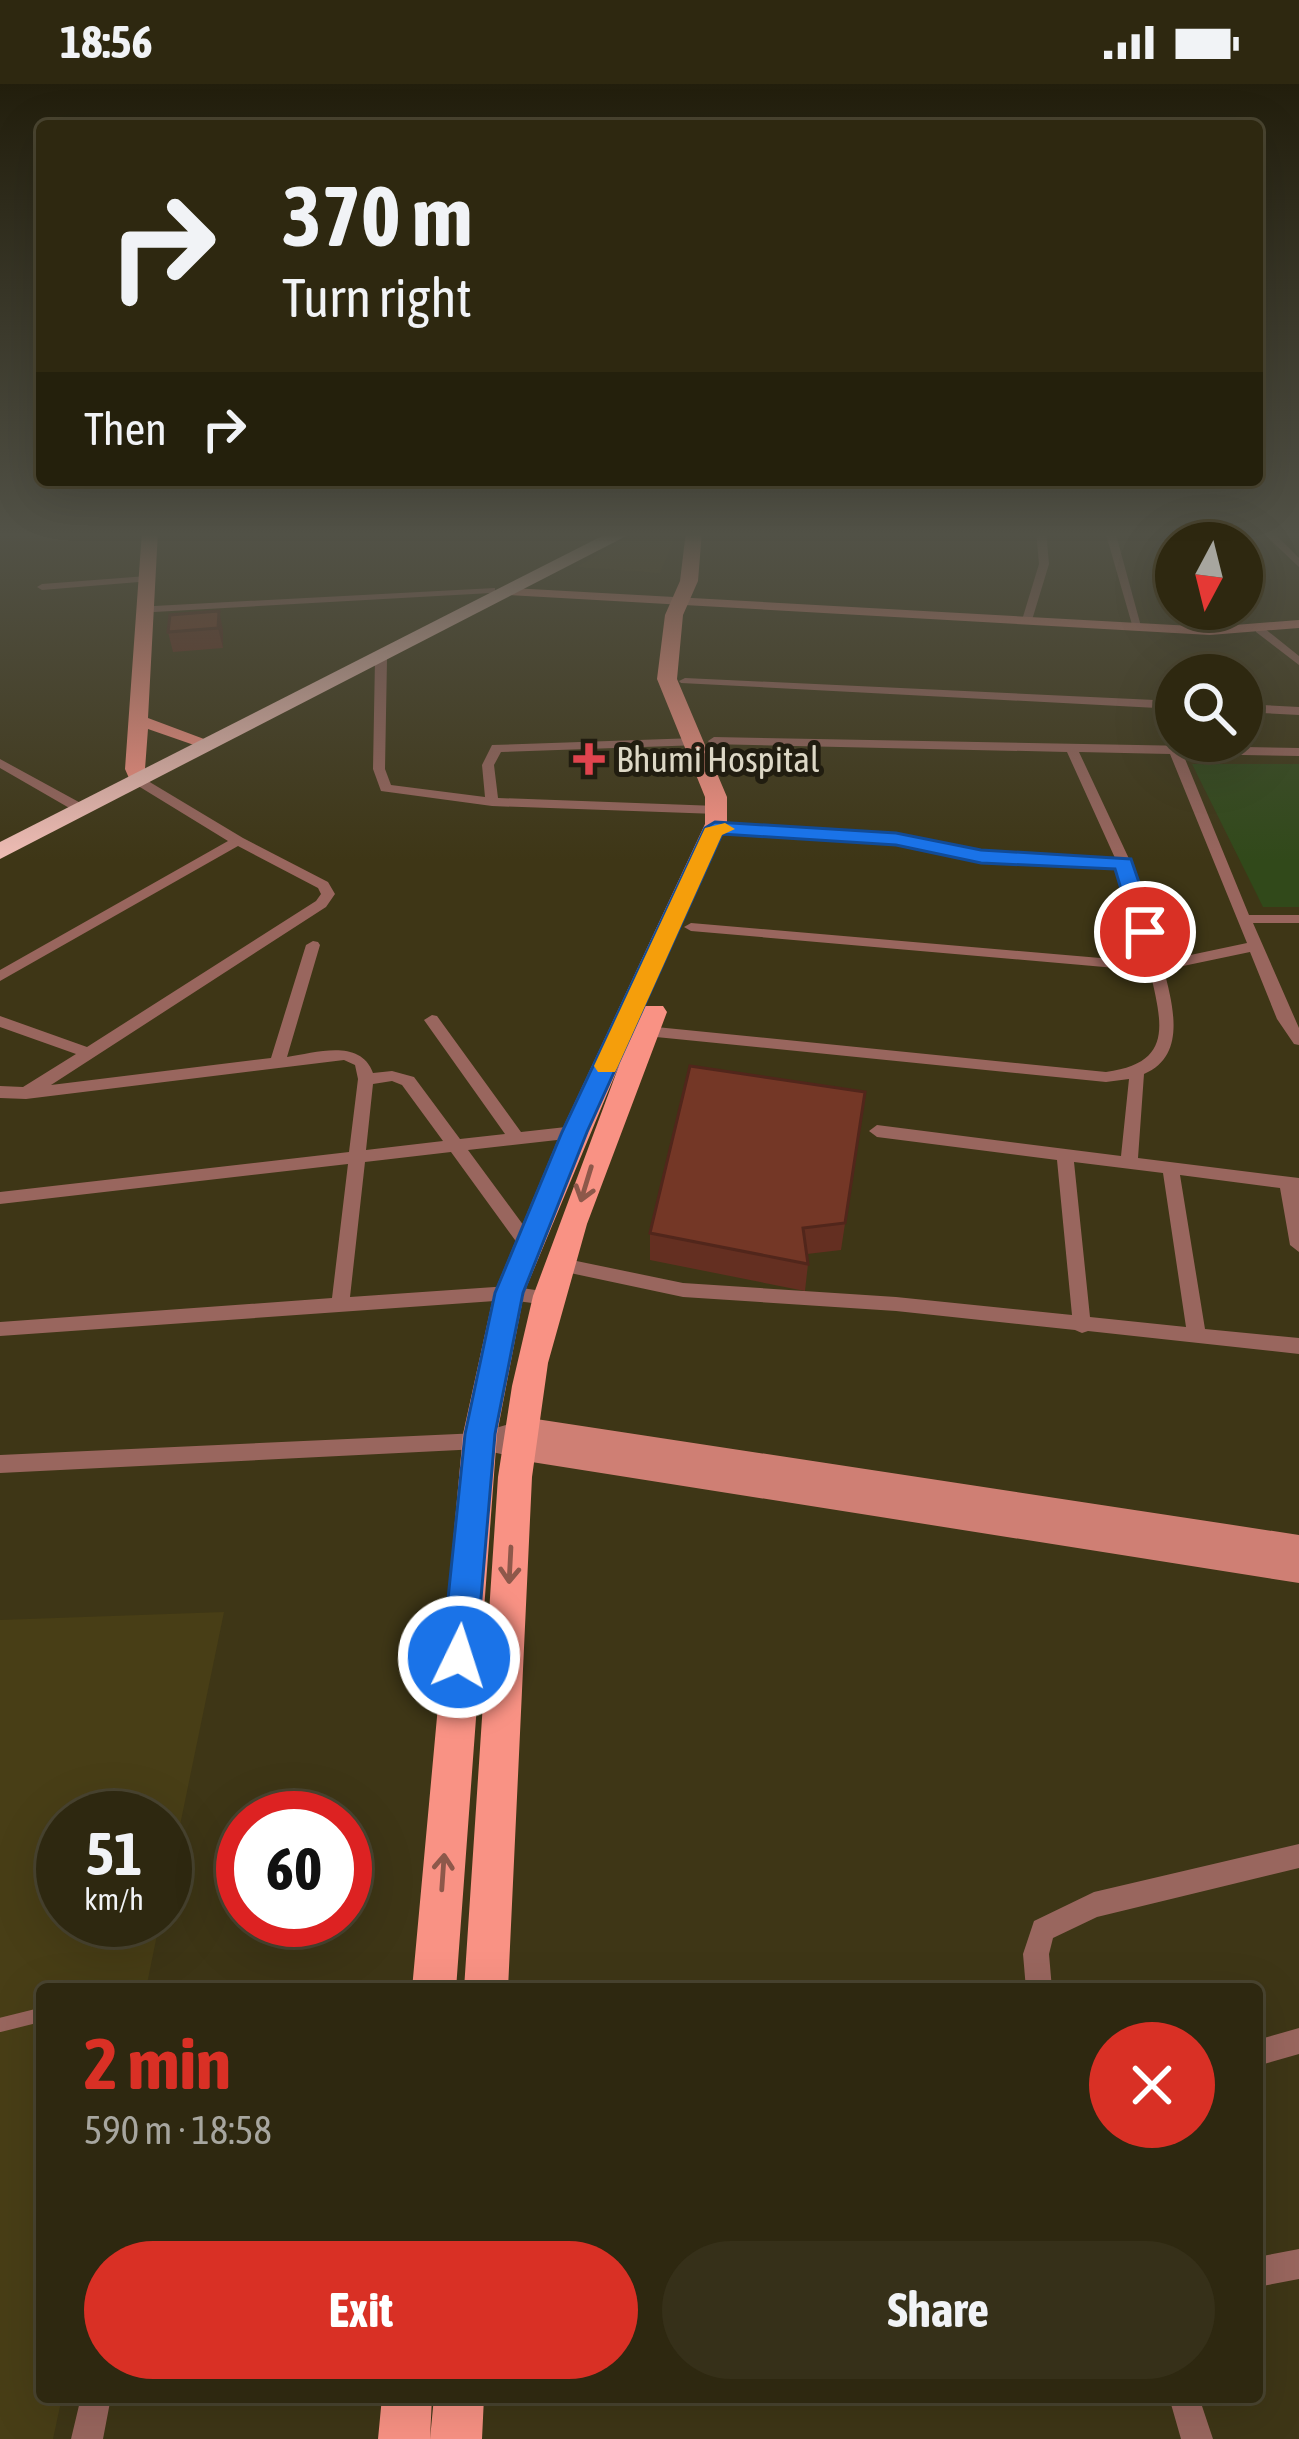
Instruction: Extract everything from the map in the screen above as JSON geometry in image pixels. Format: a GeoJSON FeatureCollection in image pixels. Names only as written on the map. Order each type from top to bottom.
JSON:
{"type":"FeatureCollection","features":[{"type":"Feature","properties":{"kind":"highway"},"geometry":{"type":"LineString","coordinates":[[145,771],[194,740],[398,641]]}},
{"type":"Feature","properties":{"kind":"highway"},"geometry":{"type":"LineString","coordinates":[[0,838],[76,806],[413,641]]}},
{"type":"Feature","properties":{"kind":"highway"},"geometry":{"type":"LineString","coordinates":[[0,852],[76,806]]}},
{"type":"Feature","properties":{"kind":"main road"},"geometry":{"type":"LineString","coordinates":[[145,771],[146,641]]}},
{"type":"Feature","properties":{"kind":"main road"},"geometry":{"type":"LineString","coordinates":[[145,771],[153,641]]}},
{"type":"Feature","properties":{"kind":"main road"},"geometry":{"type":"LineString","coordinates":[[434,1983],[479,1441],[509,1293],[575,1132],[722,823],[737,802],[667,679],[674,641]]}},
{"type":"Feature","properties":{"kind":"main road"},"geometry":{"type":"LineString","coordinates":[[684,641],[685,681],[705,742]]}},
{"type":"Feature","properties":{"kind":"main road"},"geometry":{"type":"LineString","coordinates":[[151,723],[194,740]]}},
{"type":"Feature","properties":{"kind":"main road"},"geometry":{"type":"LineString","coordinates":[[486,1983],[521,1438],[548,1298],[598,1144],[691,926],[722,823]]}},
{"type":"Feature","properties":{"kind":"main road"},"geometry":{"type":"LineString","coordinates":[[404,2439],[406,2403]]}},
{"type":"Feature","properties":{"kind":"main road"},"geometry":{"type":"LineString","coordinates":[[456,2439],[459,2403]]}},
{"type":"Feature","properties":{"kind":"street"},"geometry":{"type":"LineString","coordinates":[[1274,641],[1299,662]]}},
{"type":"Feature","properties":{"kind":"street"},"geometry":{"type":"LineString","coordinates":[[381,659],[379,769],[386,788],[896,839],[981,856],[1124,863]]}},
{"type":"Feature","properties":{"kind":"street"},"geometry":{"type":"LineString","coordinates":[[685,681],[1155,704]]}},
{"type":"Feature","properties":{"kind":"street"},"geometry":{"type":"LineString","coordinates":[[1263,709],[1299,711]]}},
{"type":"Feature","properties":{"kind":"street"},"geometry":{"type":"LineString","coordinates":[[492,802],[488,765],[496,748],[705,742],[1155,750]]}},
{"type":"Feature","properties":{"kind":"street"},"geometry":{"type":"LineString","coordinates":[[646,1031],[910,1060],[1137,1076],[1161,1054],[1170,1024],[1124,863],[1072,748]]}},
{"type":"Feature","properties":{"kind":"street"},"geometry":{"type":"LineString","coordinates":[[1263,751],[1299,752]]}},
{"type":"Feature","properties":{"kind":"street"},"geometry":{"type":"LineString","coordinates":[[1180,762],[1285,1019],[1299,1040]]}},
{"type":"Feature","properties":{"kind":"street"},"geometry":{"type":"LineString","coordinates":[[0,763],[76,806]]}},
{"type":"Feature","properties":{"kind":"street"},"geometry":{"type":"LineString","coordinates":[[26,1093],[321,904],[328,894],[323,885],[238,842],[145,771]]}},
{"type":"Feature","properties":{"kind":"street"},"geometry":{"type":"LineString","coordinates":[[0,976],[238,842]]}},
{"type":"Feature","properties":{"kind":"street"},"geometry":{"type":"LineString","coordinates":[[1247,920],[1299,919]]}},
{"type":"Feature","properties":{"kind":"street"},"geometry":{"type":"LineString","coordinates":[[691,926],[1156,967],[1256,946]]}},
{"type":"Feature","properties":{"kind":"street"},"geometry":{"type":"LineString","coordinates":[[278,1063],[313,945]]}},
{"type":"Feature","properties":{"kind":"street"},"geometry":{"type":"LineString","coordinates":[[432,1020],[517,1137]]}},
{"type":"Feature","properties":{"kind":"street"},"geometry":{"type":"LineString","coordinates":[[0,1022],[89,1053]]}},
{"type":"Feature","properties":{"kind":"street"},"geometry":{"type":"LineString","coordinates":[[0,1092],[357,1057],[365,1066],[366,1078],[340,1305]]}},
{"type":"Feature","properties":{"kind":"street"},"geometry":{"type":"LineString","coordinates":[[366,1078],[392,1076],[408,1081],[529,1246]]}},
{"type":"Feature","properties":{"kind":"street"},"geometry":{"type":"LineString","coordinates":[[1129,1164],[1137,1076]]}},
{"type":"Feature","properties":{"kind":"street"},"geometry":{"type":"LineString","coordinates":[[877,1131],[1293,1184],[1299,1245]]}},
{"type":"Feature","properties":{"kind":"street"},"geometry":{"type":"LineString","coordinates":[[0,1198],[575,1132]]}},
{"type":"Feature","properties":{"kind":"street"},"geometry":{"type":"LineString","coordinates":[[1066,1155],[1082,1326]]}},
{"type":"Feature","properties":{"kind":"street"},"geometry":{"type":"LineString","coordinates":[[1171,1168],[1196,1334]]}},
{"type":"Feature","properties":{"kind":"street"},"geometry":{"type":"LineString","coordinates":[[562,1265],[683,1290],[896,1304],[1299,1346]]}},
{"type":"Feature","properties":{"kind":"street"},"geometry":{"type":"LineString","coordinates":[[0,1329],[509,1293],[548,1298]]}},
{"type":"Feature","properties":{"kind":"street"},"geometry":{"type":"LineString","coordinates":[[521,1438],[1299,1570]]}},
{"type":"Feature","properties":{"kind":"street"},"geometry":{"type":"LineString","coordinates":[[0,1464],[521,1438],[1299,1548]]}},
{"type":"Feature","properties":{"kind":"street"},"geometry":{"type":"LineString","coordinates":[[1038,1983],[1036,1954],[1043,1930],[1064,1919],[1094,1905],[1299,1856]]}},
{"type":"Feature","properties":{"kind":"street"},"geometry":{"type":"LineString","coordinates":[[1263,2051],[1299,2042]]}},
{"type":"Feature","properties":{"kind":"street"},"geometry":{"type":"LineString","coordinates":[[1263,2271],[1299,2264]]}},
{"type":"Feature","properties":{"kind":"street"},"geometry":{"type":"LineString","coordinates":[[87,2439],[95,2403]]}},
{"type":"Feature","properties":{"kind":"street"},"geometry":{"type":"LineString","coordinates":[[1186,2403],[1197,2439]]}},
{"type":"Feature","properties":{"kind":"lane"},"geometry":{"type":"LineString","coordinates":[[0,2025],[36,2016]]}},
{"type":"Feature","properties":{"kind":"shaded area"},"geometry":{"type":"Polygon","coordinates":[[[224,1612],[187,1791],[36,1791],[36,1947],[155,1947],[147,1983],[36,1983],[36,2403],[61,2403],[53,2439],[0,2439],[0,1620],[224,1612]]]}},
{"type":"Feature","properties":{"kind":"green space"},"geometry":{"type":"Polygon","coordinates":[[[1192,764],[1299,764],[1299,907],[1263,907],[1192,764]]]}},
{"type":"Feature","properties":{"kind":"building"},"geometry":{"type":"Polygon","coordinates":[[[690,1066],[865,1092],[845,1223],[803,1228],[808,1264],[650,1233],[690,1066]]]}},
{"type":"Feature","properties":{"kind":"slow traffic"},"geometry":{"type":"LineString","coordinates":[[606,1066],[715,828],[725,829]]}},
{"type":"Feature","properties":{"kind":"place","name":"Bhumi Hospital"},"geometry":{"type":"Point","coordinates":[589,759]}},
{"type":"Feature","properties":{"kind":"route"},"geometry":{"type":"LineString","coordinates":[[459,1657],[480,1434],[509,1293],[575,1132],[715,828],[896,839],[981,856],[1124,863],[1145,932]]}}]}
